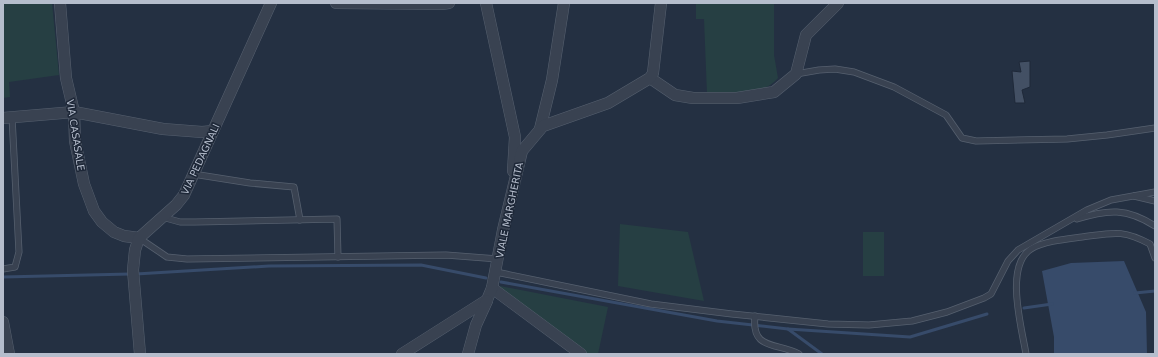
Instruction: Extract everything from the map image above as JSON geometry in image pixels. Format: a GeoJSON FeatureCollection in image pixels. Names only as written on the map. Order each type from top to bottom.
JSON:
{"type":"FeatureCollection","features":[{"type":"Feature","properties":{"kind":"street","name":"VIA CASASALE"},"geometry":{"type":"LineString","coordinates":[[60,3],[66,78],[74,112],[75,141],[84,184],[94,211],[102,222],[114,232],[124,236],[139,238]]}},
{"type":"Feature","properties":{"kind":"street"},"geometry":{"type":"LineString","coordinates":[[336,3],[449,3]]}},
{"type":"Feature","properties":{"kind":"street"},"geometry":{"type":"LineString","coordinates":[[486,3],[515,137],[512,193]]}},
{"type":"Feature","properties":{"kind":"street"},"geometry":{"type":"LineString","coordinates":[[540,129],[552,80],[564,3]]}},
{"type":"Feature","properties":{"kind":"street"},"geometry":{"type":"LineString","coordinates":[[661,3],[651,76],[674,95],[692,98],[737,98],[774,92],[796,74],[806,35],[838,3]]}},
{"type":"Feature","properties":{"kind":"street","name":"VIA PEDAGNALI"},"geometry":{"type":"LineString","coordinates":[[139,238],[176,205],[184,195],[269,5]]}},
{"type":"Feature","properties":{"kind":"street","name":"VIALE MARGHERITA"},"geometry":{"type":"LineString","coordinates":[[468,354],[476,325],[492,288],[503,230],[522,151],[543,126],[608,103],[651,76]]}},
{"type":"Feature","properties":{"kind":"street"},"geometry":{"type":"LineString","coordinates":[[8,118],[74,112],[163,129],[202,132],[213,131]]}},
{"type":"Feature","properties":{"kind":"street"},"geometry":{"type":"LineString","coordinates":[[139,238],[135,250],[133,276],[140,354]]}},
{"type":"Feature","properties":{"kind":"street"},"geometry":{"type":"LineString","coordinates":[[492,288],[581,354]]}},
{"type":"Feature","properties":{"kind":"street"},"geometry":{"type":"LineString","coordinates":[[402,354],[487,300]]}},
{"type":"Feature","properties":{"kind":"street"},"geometry":{"type":"LineString","coordinates":[[3,322],[9,354]]}},
{"type":"Feature","properties":{"kind":"lane"},"geometry":{"type":"LineString","coordinates":[[796,74],[836,69],[854,72],[887,84],[946,115],[962,138],[976,141],[1067,139],[1155,128]]}},
{"type":"Feature","properties":{"kind":"lane"},"geometry":{"type":"LineString","coordinates":[[3,269],[15,267],[19,252],[8,118]]}},
{"type":"Feature","properties":{"kind":"lane"},"geometry":{"type":"LineString","coordinates":[[193,174],[250,183],[294,187],[300,220]]}},
{"type":"Feature","properties":{"kind":"lane"},"geometry":{"type":"LineString","coordinates":[[496,272],[651,304],[755,318],[828,324],[869,325],[912,321],[947,312],[991,294],[1008,261],[1018,250],[1087,210],[1111,200],[1155,192]]}},
{"type":"Feature","properties":{"kind":"lane"},"geometry":{"type":"LineString","coordinates":[[1132,196],[1155,201]]}},
{"type":"Feature","properties":{"kind":"lane"},"geometry":{"type":"LineString","coordinates":[[1066,223],[1099,212],[1117,212],[1141,216],[1155,226]]}},
{"type":"Feature","properties":{"kind":"lane"},"geometry":{"type":"LineString","coordinates":[[162,218],[180,222],[242,223],[337,219],[338,257]]}},
{"type":"Feature","properties":{"kind":"lane"},"geometry":{"type":"LineString","coordinates":[[1026,354],[1017,299],[1016,280],[1025,255],[1032,248],[1057,240],[1118,232],[1134,235],[1150,244],[1155,258]]}},
{"type":"Feature","properties":{"kind":"lane"},"geometry":{"type":"LineString","coordinates":[[139,238],[167,257],[187,259],[446,255],[498,259]]}},
{"type":"Feature","properties":{"kind":"lane"},"geometry":{"type":"LineString","coordinates":[[1028,243],[1032,248]]}},
{"type":"Feature","properties":{"kind":"lane"},"geometry":{"type":"LineString","coordinates":[[755,318],[755,331],[758,339],[763,343],[792,350],[799,354]]}},
{"type":"Feature","properties":{"kind":"green space"},"geometry":{"type":"Polygon","coordinates":[[[3,3],[52,3],[59,75],[9,82],[10,97],[3,98],[3,3]]]}},
{"type":"Feature","properties":{"kind":"green space"},"geometry":{"type":"Polygon","coordinates":[[[696,3],[774,3],[774,55],[778,78],[763,89],[754,92],[745,94],[707,94],[704,19],[696,19],[696,3]]]}},
{"type":"Feature","properties":{"kind":"green space"},"geometry":{"type":"Polygon","coordinates":[[[620,224],[688,232],[704,301],[618,286],[620,224]]]}},
{"type":"Feature","properties":{"kind":"green space"},"geometry":{"type":"Polygon","coordinates":[[[863,232],[884,232],[884,276],[863,276],[863,232]]]}},
{"type":"Feature","properties":{"kind":"green space"},"geometry":{"type":"Polygon","coordinates":[[[500,286],[608,307],[598,354],[586,354],[501,291],[500,286]]]}},
{"type":"Feature","properties":{"kind":"water"},"geometry":{"type":"Polygon","coordinates":[[[1124,261],[1146,312],[1147,354],[1054,354],[1054,337],[1042,271],[1071,263],[1124,261]]]}},
{"type":"Feature","properties":{"kind":"building"},"geometry":{"type":"Polygon","coordinates":[[[1030,61],[1030,87],[1022,90],[1025,103],[1015,103],[1012,71],[1021,72],[1019,62],[1030,61]]]}},
{"type":"Feature","properties":{"kind":"waterway"},"geometry":{"type":"LineString","coordinates":[[136,274],[269,266],[421,265],[486,278]]}},
{"type":"Feature","properties":{"kind":"waterway"},"geometry":{"type":"LineString","coordinates":[[3,277],[130,274]]}},
{"type":"Feature","properties":{"kind":"waterway"},"geometry":{"type":"LineString","coordinates":[[501,282],[717,321],[788,329],[822,354]]}},
{"type":"Feature","properties":{"kind":"waterway"},"geometry":{"type":"LineString","coordinates":[[1135,293],[1155,291]]}},
{"type":"Feature","properties":{"kind":"waterway"},"geometry":{"type":"LineString","coordinates":[[1024,308],[1052,304]]}},
{"type":"Feature","properties":{"kind":"waterway"},"geometry":{"type":"LineString","coordinates":[[788,329],[910,337],[987,314]]}}]}
